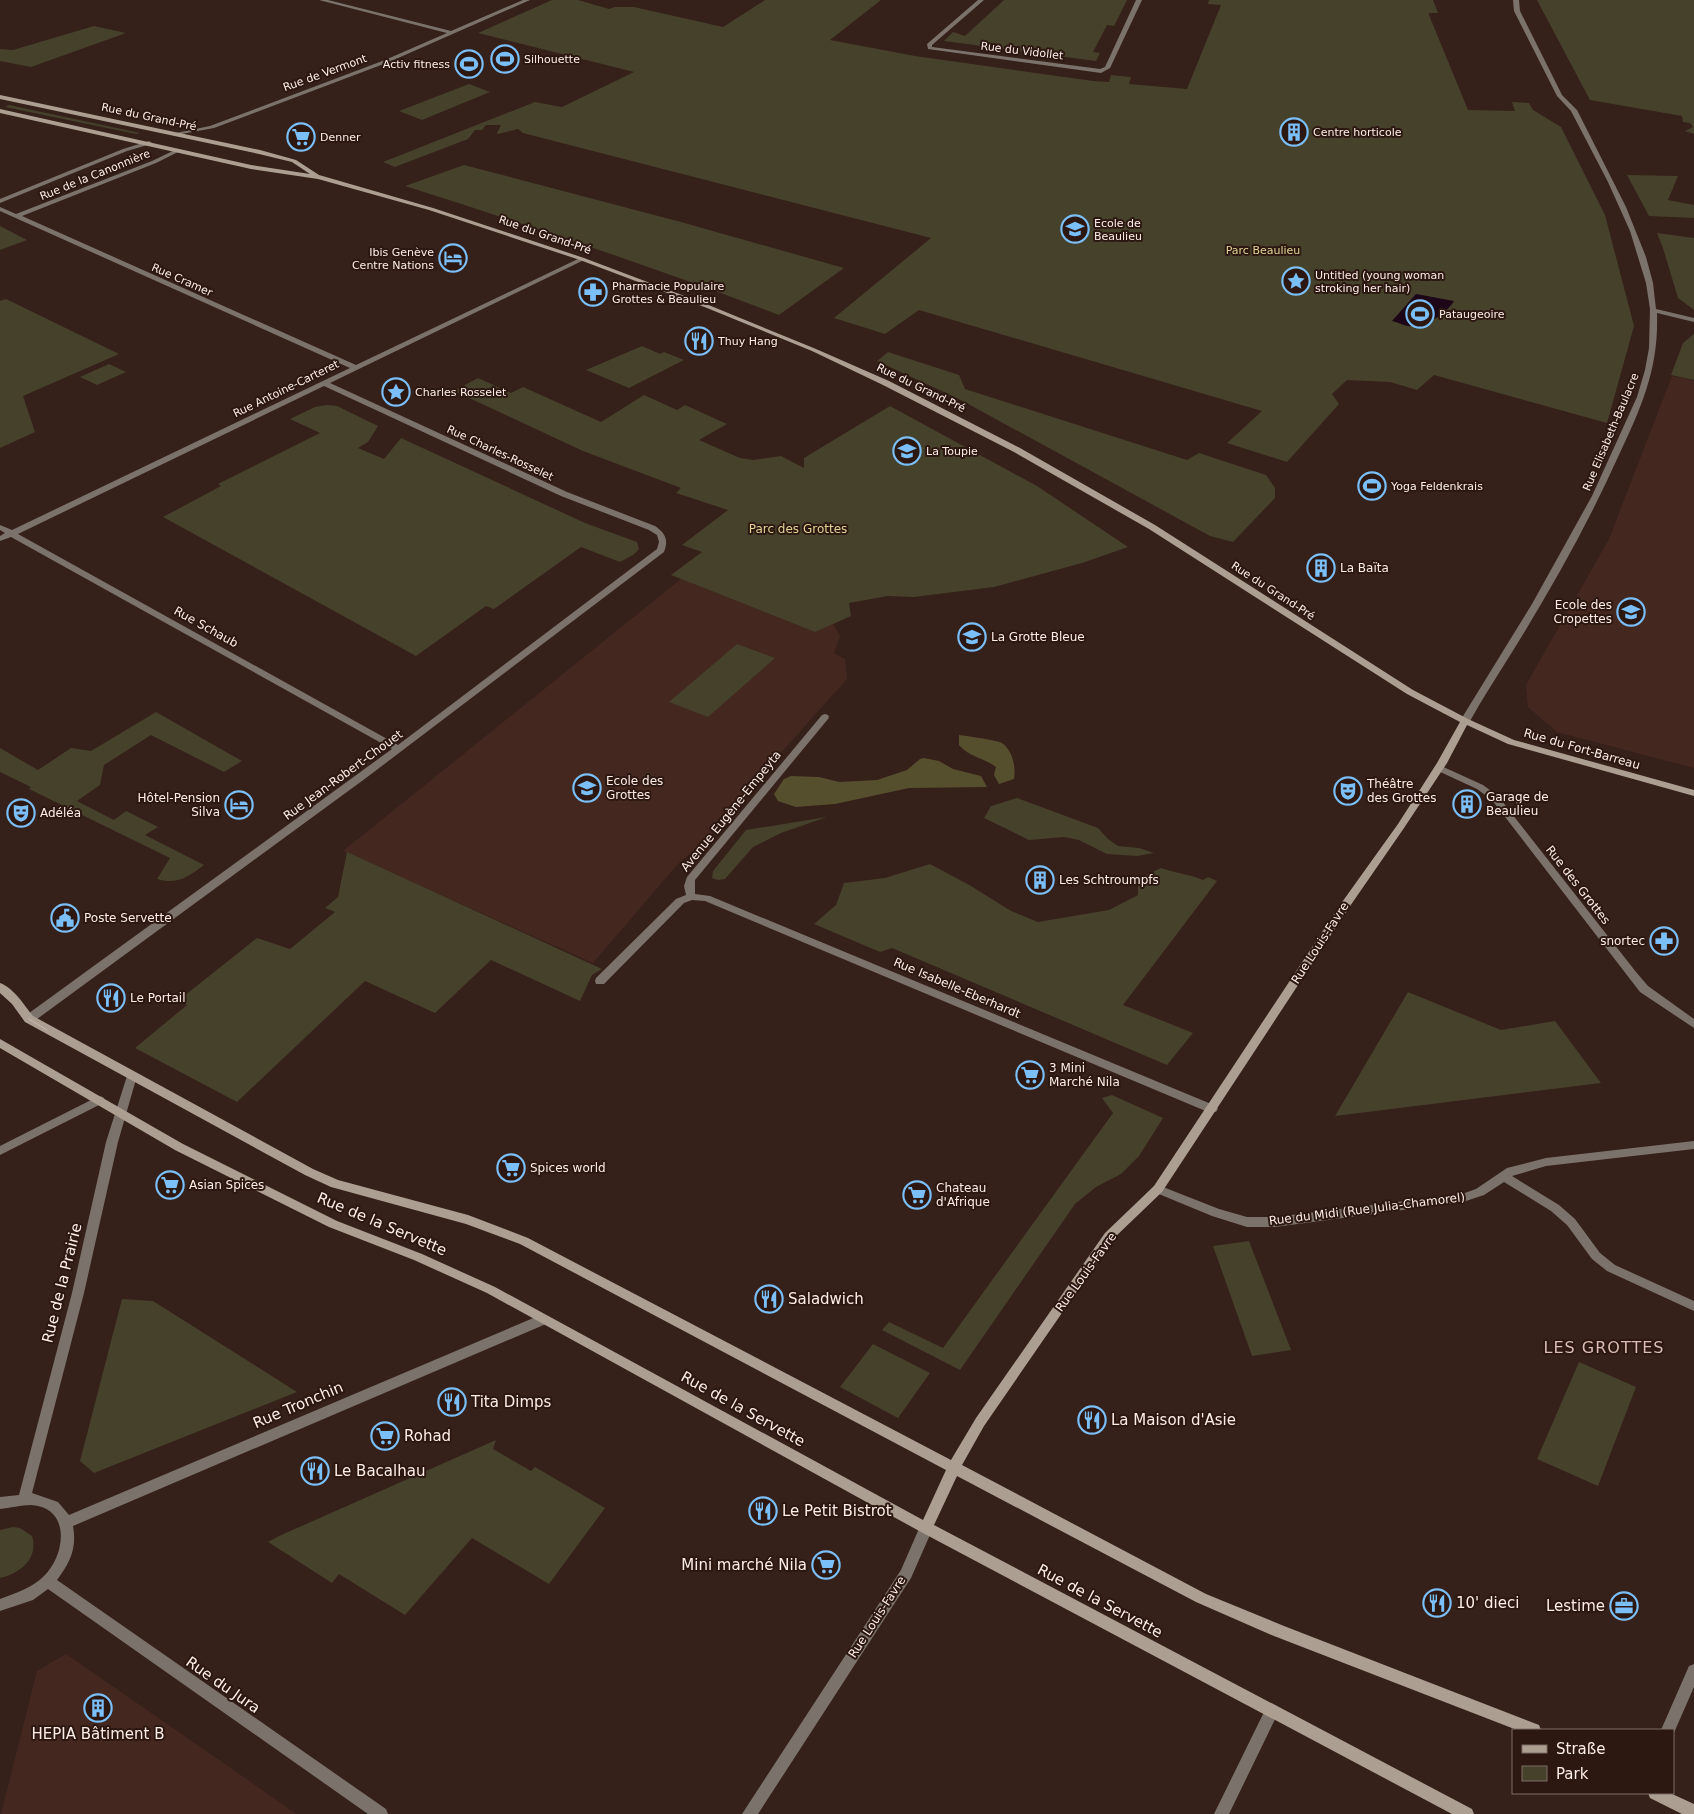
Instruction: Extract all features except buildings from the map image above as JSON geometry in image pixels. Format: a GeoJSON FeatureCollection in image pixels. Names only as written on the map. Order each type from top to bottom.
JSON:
{"type":"FeatureCollection","features":[{"type":"Feature","properties":{"kind":"main road","name":"Rue du Grand-Pré"},"geometry":{"type":"LineString","coordinates":[[0,97],[178,134],[294,161],[319,177]]}},
{"type":"Feature","properties":{"kind":"main road","name":"Rue du Grand-Pré"},"geometry":{"type":"LineString","coordinates":[[0,110],[274,172],[319,177],[431,209],[582,259],[709,307],[814,350],[956,418],[1017,450],[1144,522],[1410,692],[1465,721]]}},
{"type":"Feature","properties":{"kind":"main road"},"geometry":{"type":"LineString","coordinates":[[149,143],[178,134]]}},
{"type":"Feature","properties":{"kind":"main road"},"geometry":{"type":"LineString","coordinates":[[179,150],[200,139]]}},
{"type":"Feature","properties":{"kind":"main road","name":"Rue Louis-Favre"},"geometry":{"type":"LineString","coordinates":[[926,1528],[954,1467],[980,1422],[1109,1236],[1158,1189],[1344,907],[1401,826],[1439,768],[1465,721]]}},
{"type":"Feature","properties":{"kind":"main road","name":"Rue du Fort-Barreau"},"geometry":{"type":"LineString","coordinates":[[1465,721],[1511,742],[1694,792]]}},
{"type":"Feature","properties":{"kind":"main road"},"geometry":{"type":"LineString","coordinates":[[0,986],[16,1001],[30,1019]]}},
{"type":"Feature","properties":{"kind":"main road","name":"Rue de la Servette"},"geometry":{"type":"LineString","coordinates":[[30,1019],[302,1168],[335,1184],[460,1217],[524,1241],[1201,1598],[1278,1632],[1531,1729]]}},
{"type":"Feature","properties":{"kind":"main road","name":"Rue de la Servette"},"geometry":{"type":"LineString","coordinates":[[0,1043],[179,1147],[333,1224],[418,1257],[483,1287],[926,1528],[1466,1814]]}},
{"type":"Feature","properties":{"kind":"main road"},"geometry":{"type":"LineString","coordinates":[[1657,1794],[1694,1812]]}},
{"type":"Feature","properties":{"kind":"street"},"geometry":{"type":"LineString","coordinates":[[322,0],[453,33]]}},
{"type":"Feature","properties":{"kind":"street","name":"Rue de Vermont"},"geometry":{"type":"LineString","coordinates":[[178,134],[212,127],[401,55],[527,0]]}},
{"type":"Feature","properties":{"kind":"street","name":"Rue du Vidollet"},"geometry":{"type":"LineString","coordinates":[[981,0],[929,45],[930,48],[1101,71],[1107,68],[1139,0]]}},
{"type":"Feature","properties":{"kind":"street","name":"Rue Elisabeth-Baulacre"},"geometry":{"type":"LineString","coordinates":[[1465,721],[1579,530],[1604,483],[1650,369],[1653,310],[1639,248],[1625,211],[1574,110],[1560,96],[1517,11],[1516,0]]}},
{"type":"Feature","properties":{"kind":"street","name":"Rue de Vermont"},"geometry":{"type":"LineString","coordinates":[[200,139],[212,127]]}},
{"type":"Feature","properties":{"kind":"street","name":"Rue de la Canonnière"},"geometry":{"type":"LineString","coordinates":[[0,201],[125,150],[149,143]]}},
{"type":"Feature","properties":{"kind":"street","name":"Rue de la Canonnière"},"geometry":{"type":"LineString","coordinates":[[17,216],[154,162],[179,150]]}},
{"type":"Feature","properties":{"kind":"street","name":"Rue Cramer"},"geometry":{"type":"LineString","coordinates":[[0,209],[356,368]]}},
{"type":"Feature","properties":{"kind":"street","name":"Rue Antoine-Carteret"},"geometry":{"type":"LineString","coordinates":[[0,539],[582,259]]}},
{"type":"Feature","properties":{"kind":"street"},"geometry":{"type":"LineString","coordinates":[[1653,310],[1694,320]]}},
{"type":"Feature","properties":{"kind":"street","name":"Rue Charles-Rosselet"},"geometry":{"type":"LineString","coordinates":[[324,383],[564,494],[652,528],[662,534],[663,542]]}},
{"type":"Feature","properties":{"kind":"street","name":"Rue Schaub"},"geometry":{"type":"LineString","coordinates":[[0,527],[399,749]]}},
{"type":"Feature","properties":{"kind":"street","name":"Rue Jean-Robert-Chouet"},"geometry":{"type":"LineString","coordinates":[[30,1019],[399,749],[661,550],[663,542]]}},
{"type":"Feature","properties":{"kind":"street","name":"Avenue Eugène-Empeyta"},"geometry":{"type":"LineString","coordinates":[[691,897],[690,879],[824,717]]}},
{"type":"Feature","properties":{"kind":"street","name":"Rue des Grottes"},"geometry":{"type":"LineString","coordinates":[[1439,768],[1480,787],[1495,798],[1644,989],[1694,1024]]}},
{"type":"Feature","properties":{"kind":"street"},"geometry":{"type":"LineString","coordinates":[[600,981],[680,901],[691,897]]}},
{"type":"Feature","properties":{"kind":"street","name":"Rue Isabelle-Eberhardt"},"geometry":{"type":"LineString","coordinates":[[691,897],[706,898],[1212,1109]]}},
{"type":"Feature","properties":{"kind":"street","name":"Rue de la Prairie"},"geometry":{"type":"LineString","coordinates":[[24,1499],[78,1293],[121,1113],[132,1076]]}},
{"type":"Feature","properties":{"kind":"street"},"geometry":{"type":"LineString","coordinates":[[0,1151],[99,1100]]}},
{"type":"Feature","properties":{"kind":"street","name":"Rue du Midi (Rue Julia-Chamorel)"},"geometry":{"type":"LineString","coordinates":[[1158,1189],[1216,1213],[1247,1222],[1275,1222],[1463,1198],[1480,1192],[1511,1171],[1546,1162],[1694,1145]]}},
{"type":"Feature","properties":{"kind":"street"},"geometry":{"type":"LineString","coordinates":[[1503,1176],[1555,1208],[1571,1222],[1596,1256],[1611,1268],[1694,1306]]}},
{"type":"Feature","properties":{"kind":"street","name":"Rue Tronchin"},"geometry":{"type":"LineString","coordinates":[[67,1522],[542,1320]]}},
{"type":"Feature","properties":{"kind":"street"},"geometry":{"type":"LineString","coordinates":[[0,1503],[24,1499],[46,1503],[55,1507],[67,1522],[70,1538],[62,1565],[48,1582],[19,1600],[0,1605]]}},
{"type":"Feature","properties":{"kind":"street","name":"Rue Louis-Favre"},"geometry":{"type":"LineString","coordinates":[[749,1814],[906,1574],[926,1528]]}},
{"type":"Feature","properties":{"kind":"street","name":"Rue du Jura"},"geometry":{"type":"LineString","coordinates":[[48,1582],[381,1814]]}},
{"type":"Feature","properties":{"kind":"street"},"geometry":{"type":"LineString","coordinates":[[1668,1729],[1694,1671]]}},
{"type":"Feature","properties":{"kind":"street"},"geometry":{"type":"LineString","coordinates":[[1221,1814],[1272,1711]]}},
{"type":"Feature","properties":{"kind":"shaded area","name":"Pataugeoire"},"geometry":{"type":"Polygon","coordinates":[[[1416,294],[1454,301],[1441,314],[1424,324],[1410,326],[1392,321],[1416,294]]]}},
{"type":"Feature","properties":{"kind":"shaded area","name":"Ecole des Cropettes"},"geometry":{"type":"Polygon","coordinates":[[[1672,376],[1694,381],[1694,768],[1557,732],[1528,707],[1526,685],[1609,539],[1672,376]]]}},
{"type":"Feature","properties":{"kind":"shaded area","name":"Ecole des Grottes"},"geometry":{"type":"Polygon","coordinates":[[[681,579],[815,632],[833,624],[840,636],[834,653],[845,659],[847,679],[779,755],[725,822],[676,866],[593,963],[343,851],[681,579]]]}},
{"type":"Feature","properties":{"kind":"shaded area"},"geometry":{"type":"Polygon","coordinates":[[[959,735],[988,739],[1006,746],[1013,760],[1015,769],[1014,779],[999,784],[994,775],[996,767],[963,749],[959,745],[959,735]]]}},
{"type":"Feature","properties":{"kind":"shaded area"},"geometry":{"type":"Polygon","coordinates":[[[924,758],[939,761],[953,769],[981,776],[987,787],[909,788],[835,804],[796,807],[778,801],[774,794],[784,779],[791,776],[819,777],[839,782],[877,780],[907,770],[924,758]]]}},
{"type":"Feature","properties":{"kind":"shaded area","name":"HEPIA Bâtiment B"},"geometry":{"type":"Polygon","coordinates":[[[66,1654],[296,1814],[1,1814],[37,1671],[66,1654]]]}},
{"type":"Feature","properties":{"kind":"green space","name":"Parc Beaulieu"},"geometry":{"type":"Polygon","coordinates":[[[552,0],[578,0],[609,9],[615,7],[634,7],[723,27],[765,0],[881,0],[830,40],[915,56],[1093,81],[1109,82],[1111,75],[1131,77],[1129,84],[1187,89],[1221,5],[1208,4],[1209,0],[1433,0],[1438,13],[1429,13],[1429,15],[1468,110],[1515,111],[1512,102],[1529,103],[1533,110],[1561,127],[1605,215],[1634,326],[1607,423],[1434,375],[1417,390],[1390,382],[1347,380],[1332,394],[1339,404],[1287,462],[1227,443],[1262,411],[919,310],[885,334],[834,318],[931,238],[523,133],[518,129],[498,134],[501,125],[486,125],[482,130],[475,130],[468,139],[395,167],[383,162],[535,102],[562,107],[634,72],[478,33],[552,0]]]}},
{"type":"Feature","properties":{"kind":"green space"},"geometry":{"type":"Polygon","coordinates":[[[1004,0],[1127,0],[1114,26],[1107,25],[1093,52],[1100,53],[1096,61],[944,41],[953,32],[965,36],[1004,0]]]}},
{"type":"Feature","properties":{"kind":"green space"},"geometry":{"type":"Polygon","coordinates":[[[1537,0],[1694,0],[1694,134],[1685,131],[1693,127],[1690,123],[1683,122],[1682,116],[1590,100],[1537,0]]]}},
{"type":"Feature","properties":{"kind":"green space"},"geometry":{"type":"Polygon","coordinates":[[[94,26],[126,33],[31,67],[0,61],[0,49],[13,50],[94,26]]]}},
{"type":"Feature","properties":{"kind":"green space"},"geometry":{"type":"Polygon","coordinates":[[[469,84],[490,92],[422,120],[399,111],[469,84]]]}},
{"type":"Feature","properties":{"kind":"green space"},"geometry":{"type":"Polygon","coordinates":[[[9,105],[140,133],[136,134],[5,107],[9,105]]]}},
{"type":"Feature","properties":{"kind":"green space"},"geometry":{"type":"Polygon","coordinates":[[[464,165],[681,222],[844,268],[779,315],[593,248],[405,186],[464,165]]]}},
{"type":"Feature","properties":{"kind":"green space"},"geometry":{"type":"Polygon","coordinates":[[[1627,175],[1678,176],[1668,200],[1694,205],[1694,218],[1649,216],[1627,175]]]}},
{"type":"Feature","properties":{"kind":"green space"},"geometry":{"type":"Polygon","coordinates":[[[0,226],[27,240],[0,250],[0,226]]]}},
{"type":"Feature","properties":{"kind":"green space"},"geometry":{"type":"Polygon","coordinates":[[[1657,233],[1694,238],[1694,310],[1678,298],[1657,233]]]}},
{"type":"Feature","properties":{"kind":"green space"},"geometry":{"type":"Polygon","coordinates":[[[6,299],[119,354],[23,396],[35,432],[0,448],[0,301],[6,299]]]}},
{"type":"Feature","properties":{"kind":"green space"},"geometry":{"type":"Polygon","coordinates":[[[1694,334],[1694,380],[1671,375],[1683,343],[1694,334]]]}},
{"type":"Feature","properties":{"kind":"green space"},"geometry":{"type":"Polygon","coordinates":[[[642,346],[660,354],[664,352],[684,360],[629,388],[586,370],[642,346]]]}},
{"type":"Feature","properties":{"kind":"green space"},"geometry":{"type":"Polygon","coordinates":[[[888,352],[959,375],[965,389],[1187,460],[1199,453],[1266,475],[1275,488],[1275,498],[1233,542],[1210,536],[961,400],[877,361],[888,352]]]}},
{"type":"Feature","properties":{"kind":"green space"},"geometry":{"type":"Polygon","coordinates":[[[109,364],[126,372],[97,385],[80,377],[109,364]]]}},
{"type":"Feature","properties":{"kind":"green space","name":"Parc des Grottes"},"geometry":{"type":"Polygon","coordinates":[[[478,378],[511,393],[523,387],[601,422],[644,395],[677,410],[685,405],[727,424],[699,440],[740,458],[753,460],[781,456],[804,468],[804,458],[890,406],[1037,486],[1128,547],[1082,563],[994,587],[914,597],[888,596],[849,603],[851,616],[815,632],[671,575],[702,552],[682,545],[728,510],[676,493],[681,488],[583,451],[454,391],[478,378]]]}},
{"type":"Feature","properties":{"kind":"green space"},"geometry":{"type":"Polygon","coordinates":[[[337,406],[378,426],[368,442],[358,448],[384,459],[401,438],[585,523],[637,542],[639,549],[633,555],[620,562],[581,547],[494,609],[486,606],[416,656],[163,517],[221,486],[218,484],[320,433],[290,419],[315,407],[337,406]]]}},
{"type":"Feature","properties":{"kind":"green space"},"geometry":{"type":"Polygon","coordinates":[[[737,644],[775,658],[708,717],[669,702],[737,644]]]}},
{"type":"Feature","properties":{"kind":"green space"},"geometry":{"type":"Polygon","coordinates":[[[156,712],[242,761],[224,772],[151,735],[104,765],[100,785],[77,801],[114,820],[126,811],[158,827],[145,835],[204,865],[182,879],[171,881],[157,879],[170,858],[29,789],[31,787],[0,772],[0,748],[38,770],[71,748],[91,751],[156,712]]]}},
{"type":"Feature","properties":{"kind":"green space"},"geometry":{"type":"Polygon","coordinates":[[[1017,798],[1098,828],[1118,846],[1139,848],[1154,853],[1137,856],[1107,854],[1079,840],[1064,837],[1029,840],[984,818],[991,806],[1017,798]]]}},
{"type":"Feature","properties":{"kind":"green space"},"geometry":{"type":"Polygon","coordinates":[[[827,817],[781,833],[753,847],[725,879],[718,880],[712,878],[713,871],[746,830],[827,817]]]}},
{"type":"Feature","properties":{"kind":"green space"},"geometry":{"type":"Polygon","coordinates":[[[347,852],[602,969],[592,975],[580,1001],[491,960],[435,1013],[365,981],[237,1102],[135,1048],[187,1005],[179,1000],[257,938],[290,949],[335,912],[325,908],[338,897],[347,852]]]}},
{"type":"Feature","properties":{"kind":"green space"},"geometry":{"type":"Polygon","coordinates":[[[930,864],[971,886],[1011,911],[1038,922],[1109,910],[1138,895],[1138,879],[1161,868],[1203,880],[1208,877],[1217,881],[1123,1005],[1193,1033],[1167,1065],[892,948],[880,952],[814,924],[836,905],[844,883],[885,878],[930,864]]]}},
{"type":"Feature","properties":{"kind":"green space"},"geometry":{"type":"Polygon","coordinates":[[[1408,992],[1501,1030],[1555,1021],[1601,1083],[1335,1116],[1408,992]]]}},
{"type":"Feature","properties":{"kind":"green space"},"geometry":{"type":"Polygon","coordinates":[[[1112,1095],[1163,1118],[1139,1156],[1121,1174],[1096,1187],[1075,1204],[960,1370],[882,1330],[889,1322],[943,1348],[1113,1113],[1102,1098],[1112,1095]]]}},
{"type":"Feature","properties":{"kind":"green space"},"geometry":{"type":"Polygon","coordinates":[[[1249,1241],[1291,1350],[1252,1356],[1213,1246],[1249,1241]]]}},
{"type":"Feature","properties":{"kind":"green space"},"geometry":{"type":"Polygon","coordinates":[[[122,1299],[153,1301],[297,1392],[94,1473],[80,1461],[122,1299]]]}},
{"type":"Feature","properties":{"kind":"green space"},"geometry":{"type":"Polygon","coordinates":[[[873,1344],[930,1373],[898,1418],[840,1387],[873,1344]]]}},
{"type":"Feature","properties":{"kind":"green space"},"geometry":{"type":"Polygon","coordinates":[[[1579,1362],[1636,1387],[1598,1486],[1537,1459],[1579,1362]]]}},
{"type":"Feature","properties":{"kind":"green space"},"geometry":{"type":"Polygon","coordinates":[[[496,1440],[493,1449],[531,1471],[535,1467],[605,1508],[549,1584],[472,1538],[405,1615],[339,1574],[332,1583],[268,1542],[279,1536],[496,1440]]]}},
{"type":"Feature","properties":{"kind":"green space"},"geometry":{"type":"Polygon","coordinates":[[[13,1527],[20,1528],[32,1536],[33,1552],[21,1569],[0,1578],[0,1530],[13,1527]]]}},
{"type":"Feature","properties":{"kind":"tram line"},"geometry":{"type":"LineString","coordinates":[[29,1019],[47,1030]]}},
{"type":"Feature","properties":{"kind":"place","name":"Silhouette"},"geometry":{"type":"Point","coordinates":[505,59]}},
{"type":"Feature","properties":{"kind":"place","name":"Activ fitness"},"geometry":{"type":"Point","coordinates":[469,64]}},
{"type":"Feature","properties":{"kind":"place","name":"Centre horticole"},"geometry":{"type":"Point","coordinates":[1294,132]}},
{"type":"Feature","properties":{"kind":"place","name":"Denner"},"geometry":{"type":"Point","coordinates":[301,137]}},
{"type":"Feature","properties":{"kind":"place","name":"Ecole de Beaulieu"},"geometry":{"type":"Point","coordinates":[1075,229]}},
{"type":"Feature","properties":{"kind":"place","name":"Ibis Genève Centre Nations"},"geometry":{"type":"Point","coordinates":[453,258]}},
{"type":"Feature","properties":{"kind":"place","name":"Untitled (young woman stroking her hair)"},"geometry":{"type":"Point","coordinates":[1296,281]}},
{"type":"Feature","properties":{"kind":"place","name":"Pharmacie Populaire Grottes & Beaulieu"},"geometry":{"type":"Point","coordinates":[593,292]}},
{"type":"Feature","properties":{"kind":"place","name":"Pataugeoire"},"geometry":{"type":"Point","coordinates":[1420,314]}},
{"type":"Feature","properties":{"kind":"place","name":"Thuy Hang"},"geometry":{"type":"Point","coordinates":[699,341]}},
{"type":"Feature","properties":{"kind":"place","name":"Charles Rosselet"},"geometry":{"type":"Point","coordinates":[396,392]}},
{"type":"Feature","properties":{"kind":"place","name":"La Toupie"},"geometry":{"type":"Point","coordinates":[907,451]}},
{"type":"Feature","properties":{"kind":"place","name":"Yoga Feldenkrais"},"geometry":{"type":"Point","coordinates":[1372,486]}},
{"type":"Feature","properties":{"kind":"place","name":"La Baïta"},"geometry":{"type":"Point","coordinates":[1321,568]}},
{"type":"Feature","properties":{"kind":"place","name":"Ecole des Cropettes"},"geometry":{"type":"Point","coordinates":[1631,612]}},
{"type":"Feature","properties":{"kind":"place","name":"La Grotte Bleue"},"geometry":{"type":"Point","coordinates":[972,637]}},
{"type":"Feature","properties":{"kind":"place","name":"Ecole des Grottes"},"geometry":{"type":"Point","coordinates":[587,788]}},
{"type":"Feature","properties":{"kind":"place","name":"Théâtre des Grottes"},"geometry":{"type":"Point","coordinates":[1348,791]}},
{"type":"Feature","properties":{"kind":"place","name":"Garage de Beaulieu"},"geometry":{"type":"Point","coordinates":[1467,804]}},
{"type":"Feature","properties":{"kind":"place","name":"Hôtel-Pension Silva"},"geometry":{"type":"Point","coordinates":[239,805]}},
{"type":"Feature","properties":{"kind":"place","name":"Adéléa"},"geometry":{"type":"Point","coordinates":[21,813]}},
{"type":"Feature","properties":{"kind":"place","name":"Les Schtroumpfs"},"geometry":{"type":"Point","coordinates":[1040,880]}},
{"type":"Feature","properties":{"kind":"place","name":"Poste Servette"},"geometry":{"type":"Point","coordinates":[65,918]}},
{"type":"Feature","properties":{"kind":"place","name":"snortec"},"geometry":{"type":"Point","coordinates":[1664,941]}},
{"type":"Feature","properties":{"kind":"place","name":"Le Portail"},"geometry":{"type":"Point","coordinates":[111,998]}},
{"type":"Feature","properties":{"kind":"place","name":"3 Mini Marché Nila"},"geometry":{"type":"Point","coordinates":[1030,1075]}},
{"type":"Feature","properties":{"kind":"place","name":"Spices world"},"geometry":{"type":"Point","coordinates":[511,1168]}},
{"type":"Feature","properties":{"kind":"place","name":"Asian Spices"},"geometry":{"type":"Point","coordinates":[170,1185]}},
{"type":"Feature","properties":{"kind":"place","name":"Chateau d'Afrique"},"geometry":{"type":"Point","coordinates":[917,1195]}},
{"type":"Feature","properties":{"kind":"place","name":"Saladwich"},"geometry":{"type":"Point","coordinates":[769,1299]}},
{"type":"Feature","properties":{"kind":"place","name":"Tita Dimps"},"geometry":{"type":"Point","coordinates":[452,1402]}},
{"type":"Feature","properties":{"kind":"place","name":"La Maison d'Asie"},"geometry":{"type":"Point","coordinates":[1092,1420]}},
{"type":"Feature","properties":{"kind":"place","name":"Rohad"},"geometry":{"type":"Point","coordinates":[385,1436]}},
{"type":"Feature","properties":{"kind":"place","name":"Le Bacalhau"},"geometry":{"type":"Point","coordinates":[315,1471]}},
{"type":"Feature","properties":{"kind":"place","name":"Le Petit Bistrot"},"geometry":{"type":"Point","coordinates":[763,1511]}},
{"type":"Feature","properties":{"kind":"place","name":"Mini marché Nila"},"geometry":{"type":"Point","coordinates":[826,1565]}},
{"type":"Feature","properties":{"kind":"place","name":"10' dieci"},"geometry":{"type":"Point","coordinates":[1437,1603]}},
{"type":"Feature","properties":{"kind":"place","name":"Lestime"},"geometry":{"type":"Point","coordinates":[1624,1606]}},
{"type":"Feature","properties":{"kind":"place","name":"HEPIA Bâtiment B"},"geometry":{"type":"Point","coordinates":[98,1708]}},
{"type":"Feature","properties":{"kind":"district","name":"LES GROTTES"},"geometry":{"type":"Point","coordinates":[1604,1347]}}]}
